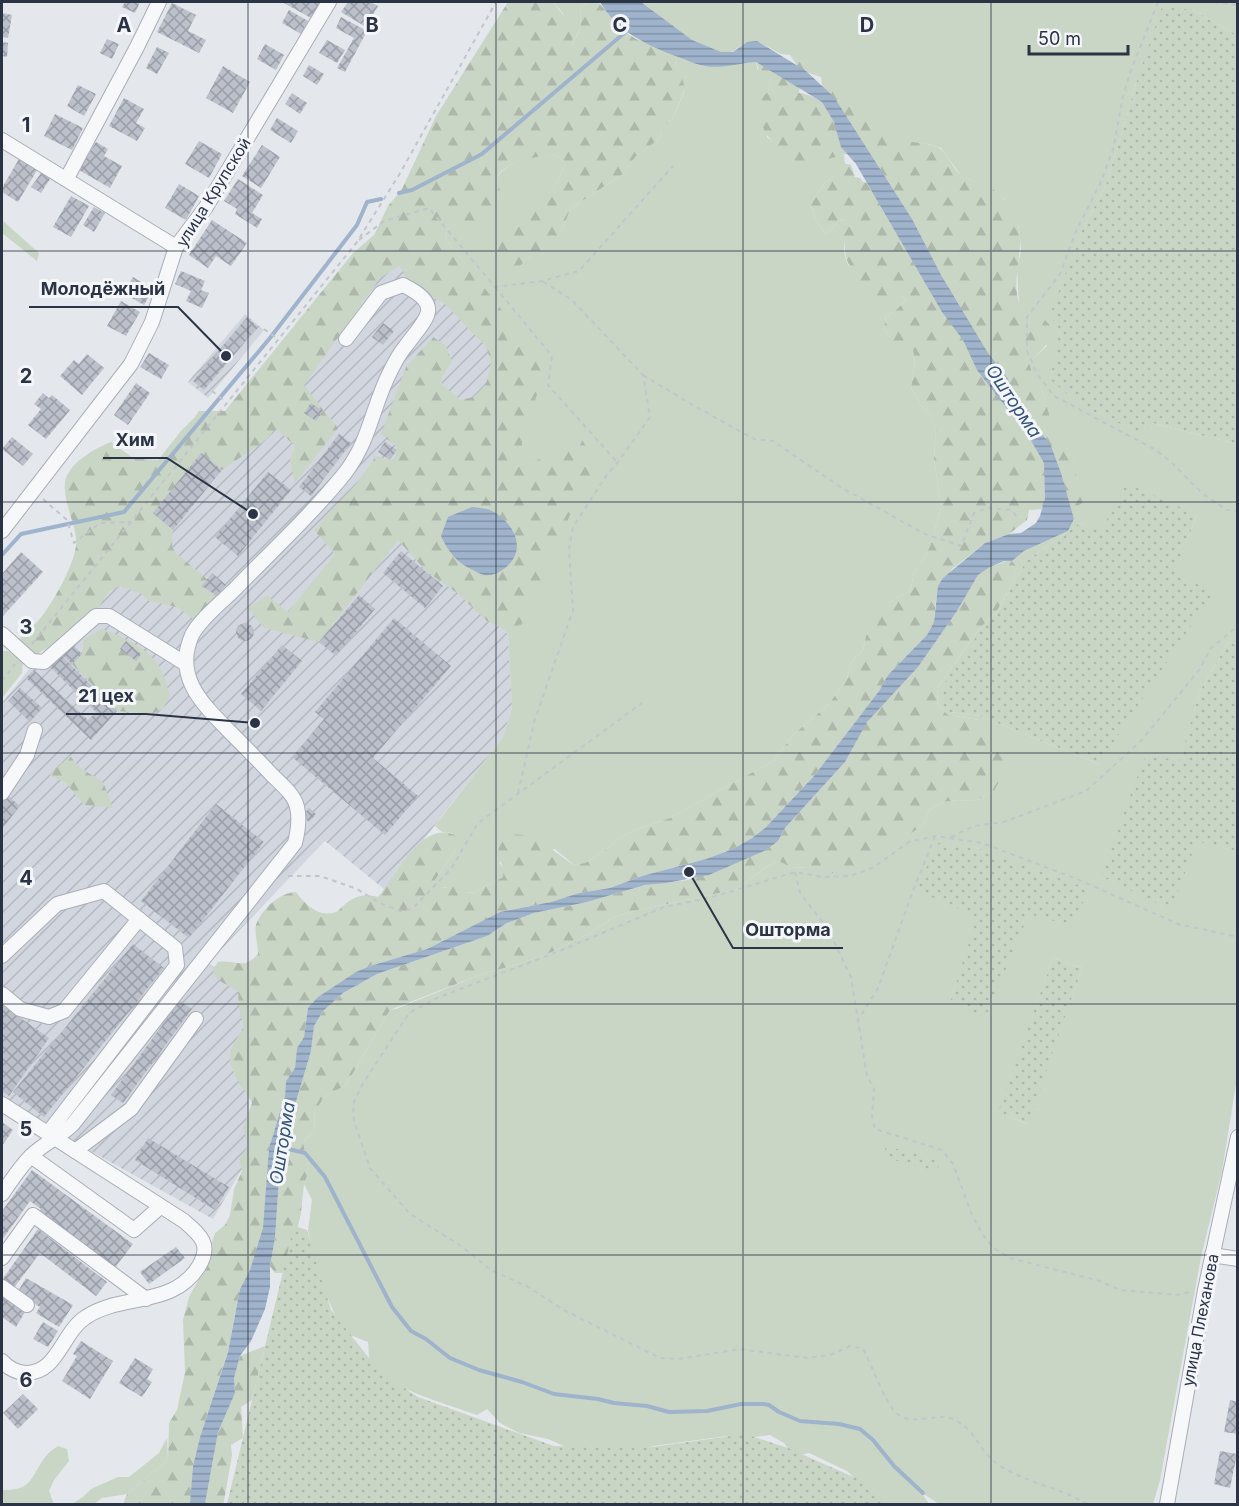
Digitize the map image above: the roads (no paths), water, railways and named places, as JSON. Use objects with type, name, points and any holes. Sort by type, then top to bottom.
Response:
[{"type":"street","points":[[67,178],[159,2]]},
{"type":"street","name":"улица Крупской","points":[[2,531],[131,364],[153,322],[176,247],[206,207],[328,2]]},
{"type":"street","points":[[2,140],[176,247]]},
{"type":"street","points":[[52,1136],[73,1124],[295,843],[298,831],[297,806],[285,788],[200,702],[186,664],[193,634],[301,521],[344,474],[358,454],[369,431],[377,400],[404,348],[426,320],[429,313],[427,305],[422,298],[403,285],[390,289],[381,293],[346,339]]},
{"type":"street","points":[[2,634],[32,661],[44,662],[96,616],[109,616],[186,664]]},
{"type":"street","points":[[2,793],[27,755],[35,730]]},
{"type":"street","points":[[2,956],[57,904],[104,891],[175,948],[177,965],[52,1136],[31,1156],[2,1194]]},
{"type":"street","points":[[2,994],[20,1009],[49,1017],[64,1011],[139,919]]},
{"type":"street","points":[[75,1151],[131,1109],[196,1018]]},
{"type":"street","points":[[2,1104],[183,1221],[198,1234],[204,1244],[205,1253],[195,1273],[184,1283],[163,1295],[111,1306],[84,1317],[44,1369],[34,1373],[20,1373],[9,1368],[2,1361]]},
{"type":"street","name":"улица Плеханова","points":[[1167,1504],[1205,1290],[1238,1137]]},
{"type":"street","points":[[31,1156],[134,1230],[160,1208]]},
{"type":"street","points":[[2,1258],[33,1215],[147,1299]]},
{"type":"street","points":[[1212,1255],[1238,1259]]},
{"type":"street","points":[[2,1287],[27,1305]]},
{"type":"water","points":[[600,2],[641,2],[692,40],[721,52],[733,52],[747,42],[757,41],[806,71],[834,97],[912,219],[941,275],[988,353],[1006,376],[1020,404],[1051,446],[1074,519],[1068,531],[1024,551],[1012,561],[1004,561],[978,575],[957,611],[918,667],[867,722],[845,762],[785,828],[778,841],[766,850],[709,875],[645,885],[587,902],[534,913],[507,923],[487,936],[377,974],[343,993],[323,1011],[314,1026],[311,1051],[287,1132],[279,1179],[270,1287],[265,1309],[251,1341],[240,1356],[234,1378],[235,1393],[218,1432],[205,1504],[190,1504],[193,1466],[200,1437],[228,1352],[240,1289],[250,1270],[263,1228],[269,1148],[285,1096],[286,1081],[295,1068],[297,1048],[304,1037],[308,1008],[318,997],[356,972],[427,949],[500,912],[610,888],[642,876],[706,859],[733,849],[752,838],[765,828],[814,776],[879,691],[888,675],[927,635],[934,622],[938,586],[943,578],[985,543],[1009,534],[1021,533],[1036,523],[1045,498],[1044,463],[1029,437],[977,370],[963,340],[942,312],[856,164],[841,147],[834,122],[822,102],[756,62],[711,67],[695,64],[655,48],[615,22]]},
{"type":"water","points":[[472,507],[488,509],[498,515],[511,528],[515,536],[517,544],[512,561],[495,574],[482,575],[461,563],[441,536],[448,517]]},
{"type":"waterway","points":[[399,193],[412,190],[482,154],[629,29]]},
{"type":"waterway","points":[[2,555],[21,534],[124,512],[270,338],[357,225],[367,202],[381,199]]},
{"type":"waterway","points":[[280,1147],[305,1153],[325,1177],[392,1307],[411,1331],[426,1339],[450,1358],[479,1370],[554,1394],[647,1406],[669,1412],[707,1411],[741,1404],[763,1404],[800,1421],[839,1424],[860,1429],[923,1493]]},
{"type":"place","name":"Молодёжный","points":[[226,356]]},
{"type":"place","name":"Хим","points":[[253,514]]},
{"type":"place","name":"21 цех","points":[[255,723]]},
{"type":"place","name":"Ошторма","points":[[689,872]]}]
